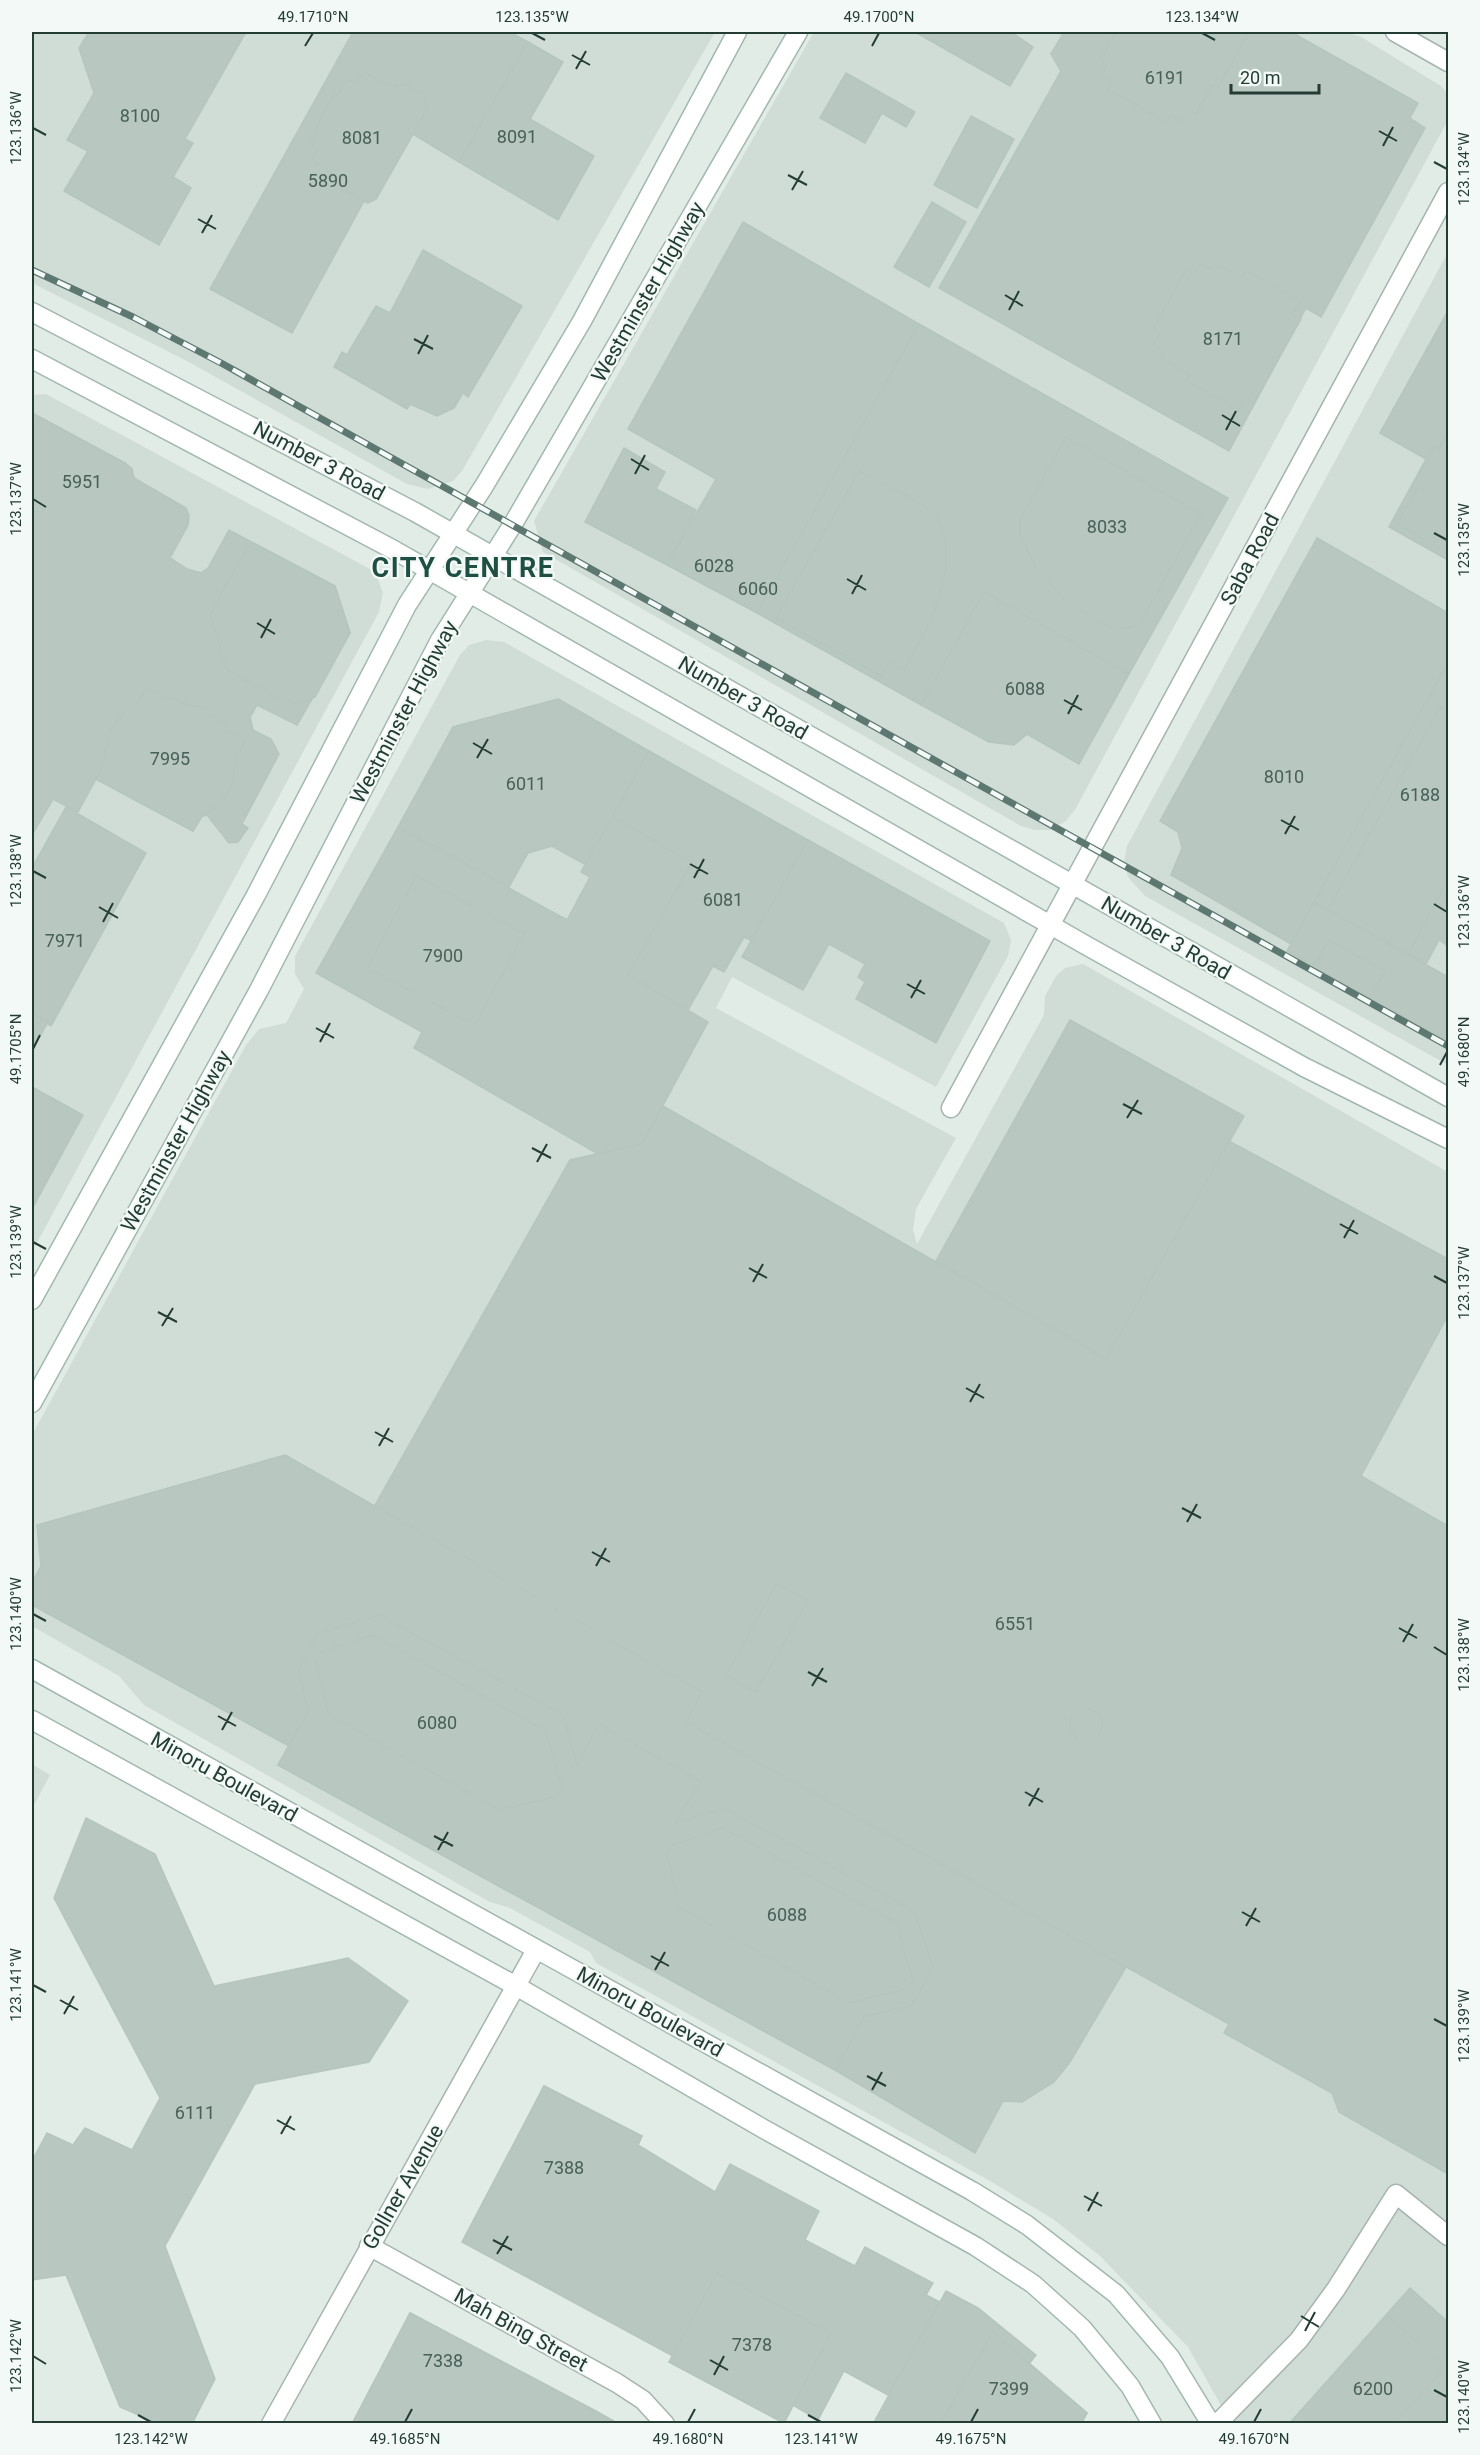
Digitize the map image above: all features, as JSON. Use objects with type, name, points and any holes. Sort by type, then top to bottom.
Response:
[{"type":"main road","name":"Westminster Highway","points":[[32,1300],[256,895],[406,605],[484,486],[582,321],[737,32]]},
{"type":"main road","name":"Westminster Highway","points":[[32,1404],[259,990],[440,640],[493,557],[798,32]]},
{"type":"main road","points":[[1395,32],[1449,62]]},
{"type":"main road","name":"Saba Road","points":[[951,1108],[1449,192]]},
{"type":"main road","name":"Number 3 Road","points":[[32,312],[289,444],[452,534],[1449,1097]]},
{"type":"main road","name":"Number 3 Road","points":[[32,359],[427,570],[1051,926],[1304,1067],[1449,1139]]},
{"type":"main road","name":"Minoru Boulevard","points":[[32,1669],[972,2191],[1027,2225],[1116,2294],[1170,2357],[1211,2424]]},
{"type":"main road","name":"Minoru Boulevard","points":[[32,1720],[516,1986],[762,2128],[975,2246],[1033,2284],[1082,2328],[1130,2386],[1152,2424]]},
{"type":"main road","name":"Gollner Avenue","points":[[271,2424],[536,1950]]},
{"type":"main road","points":[[1217,2424],[1299,2340],[1336,2289],[1396,2194],[1449,2236]]},
{"type":"main road","name":"Mah Bing Street","points":[[369,2246],[617,2382],[643,2400],[665,2424]]},
{"type":"shaded area","points":[[32,32],[715,32],[462,471],[453,481],[428,489],[407,484],[187,361],[32,283]]},
{"type":"shaded area","points":[[814,32],[1345,32],[1361,37],[1441,86],[1448,94],[1448,120],[1076,808],[1066,821],[1051,830],[1035,830],[1021,826],[543,552],[534,521]]},
{"type":"shaded area","points":[[1448,252],[1448,1065],[1145,896],[1128,877],[1124,862],[1127,846]]},
{"type":"shaded area","points":[[46,394],[370,569],[378,579],[383,593],[379,612],[32,1252],[32,395]]},
{"type":"shaded area","points":[[486,640],[504,642],[1004,923],[1011,940],[1008,956],[936,1087],[732,977],[716,1008],[956,1138],[916,1209],[913,1230],[917,1244],[1044,1015],[1045,996],[1056,976],[1065,968],[1083,964],[1448,1172],[1448,2423],[1231,2423],[1188,2347],[1099,2255],[1053,2219],[990,2181],[596,1963],[590,1952],[510,1908],[490,1902],[144,1705],[119,1676],[32,1626],[32,1435],[246,1045],[259,1029],[286,1023],[304,989],[295,974],[295,956],[460,655],[469,645]]},
{"type":"shaded area","points":[[32,1764],[50,1775],[32,1809]]},
{"type":"building","points":[[89,32],[246,32],[185,139],[193,143],[173,177],[191,188],[159,245],[64,191],[88,151],[67,140],[94,93],[79,48]]},
{"type":"building","points":[[353,32],[510,32],[528,42],[459,162],[413,134],[376,199],[368,203],[364,201],[292,333],[210,289]]},
{"type":"building","points":[[915,32],[1011,32],[1033,47],[1010,86]]},
{"type":"building","points":[[1064,32],[1291,32],[1418,103],[1410,118],[1425,128],[1321,317],[1306,308],[1229,451],[939,288],[1061,71],[1051,54]]},
{"type":"building","points":[[1113,32],[1240,32],[1247,35],[1218,88],[1212,85],[1196,114],[1189,111],[1183,122],[1171,115],[1167,122],[1107,89],[1112,81],[1101,75],[1107,64],[1100,60],[1116,33]]},
{"type":"building","points":[[528,42],[563,62],[530,119],[594,156],[558,220],[459,162]]},
{"type":"building","points":[[366,73],[394,89],[396,85],[403,84],[425,96],[427,109],[376,199],[368,203],[342,188],[339,182],[342,178],[315,163],[313,157],[317,150],[311,142],[318,129],[317,125],[333,96],[338,95],[346,80],[356,82]]},
{"type":"building","points":[[846,73],[915,112],[906,127],[882,113],[865,143],[820,118]]},
{"type":"building","points":[[971,116],[1014,139],[977,208],[934,185]]},
{"type":"building","points":[[932,202],[966,222],[929,287],[894,267]]},
{"type":"building","points":[[743,222],[919,324],[757,613],[667,565],[716,479],[628,429]]},
{"type":"building","points":[[423,250],[522,306],[468,397],[463,393],[454,408],[437,416],[410,404],[407,409],[334,367],[342,352],[347,355],[376,306],[390,313]]},
{"type":"building","points":[[1200,263],[1211,269],[1214,263],[1242,278],[1246,270],[1300,301],[1292,314],[1301,319],[1254,402],[1246,398],[1239,410],[1187,381],[1190,375],[1161,358],[1164,352],[1153,345],[1160,333],[1153,329],[1186,270],[1194,274]]},
{"type":"building","points":[[1448,311],[1448,560],[1389,527],[1426,459],[1380,433]]},
{"type":"building","points":[[919,324],[1228,498],[1129,674],[984,592],[921,705],[757,613]]},
{"type":"building","points":[[32,413],[125,463],[132,469],[133,486],[101,545],[32,506]]},
{"type":"building","points":[[32,413],[125,463],[132,469],[134,478],[186,508],[189,515],[188,525],[170,558],[187,569],[201,573],[208,568],[229,530],[335,586],[350,633],[297,725],[257,705],[250,717],[253,730],[271,739],[279,754],[242,824],[248,828],[238,842],[229,843],[207,815],[202,816],[193,831],[96,779],[78,812],[53,799],[32,835]]},
{"type":"building","points":[[1448,431],[1448,560],[1421,544],[1423,539],[1397,524],[1417,489],[1412,487],[1435,446],[1439,448]]},
{"type":"building","points":[[1066,437],[1201,514],[1139,625],[1121,629],[1100,623],[1064,599],[1036,568],[1020,533],[1020,520]]},
{"type":"building","points":[[624,448],[665,472],[656,489],[696,510],[667,565],[585,522]]},
{"type":"building","points":[[859,471],[920,503],[934,514],[941,524],[946,547],[946,571],[932,619],[904,670],[889,662],[881,676],[776,618]]},
{"type":"building","points":[[1317,538],[1448,613],[1448,663],[1291,944],[1171,875],[1182,848],[1178,832],[1160,821]]},
{"type":"building","points":[[264,549],[335,586],[350,633],[315,697],[300,704],[284,701],[227,670],[210,615],[240,560],[247,551]]},
{"type":"building","points":[[984,592],[1129,674],[1079,764],[1027,734],[1014,745],[989,742],[921,705]]},
{"type":"building","points":[[1448,663],[1448,946],[1439,940],[1426,964],[1314,902]]},
{"type":"building","points":[[146,687],[167,698],[168,696],[182,703],[201,707],[227,726],[225,729],[245,741],[236,758],[232,785],[213,809],[211,807],[207,815],[202,816],[193,831],[96,779],[103,766],[109,732],[124,712],[138,702]]},
{"type":"building","points":[[558,699],[649,751],[586,865],[552,846],[528,853],[509,887],[398,827],[453,727]]},
{"type":"building","points":[[1441,706],[1448,711],[1448,880],[1408,954],[1328,909]]},
{"type":"building","points":[[649,751],[808,840],[752,941],[744,937],[724,972],[713,966],[688,1010],[628,975],[692,862],[612,817]]},
{"type":"building","points":[[66,807],[146,853],[51,1026],[32,1013],[32,868]]},
{"type":"building","points":[[612,817],[692,862],[628,975],[708,1022],[642,1144],[598,1154],[414,1048],[422,1032],[316,973],[398,827],[567,920],[590,877],[581,872]]},
{"type":"building","points":[[808,840],[990,941],[936,1043],[856,999],[865,982],[858,977],[865,964],[829,944],[803,990],[742,957]]},
{"type":"building","points":[[416,876],[524,933],[475,1025],[367,968]]},
{"type":"building","points":[[1314,902],[1448,977],[1448,1042],[1287,951]]},
{"type":"building","points":[[1329,940],[1385,972],[1370,998],[1313,967]]},
{"type":"building","points":[[32,1013],[48,1022],[32,1050]]},
{"type":"building","points":[[1070,1020],[1244,1116],[1106,1359],[936,1261]]},
{"type":"building","points":[[32,1087],[83,1115],[32,1209]]},
{"type":"building","points":[[663,1106],[1106,1359],[1229,1141],[1448,1259],[1448,1315],[1361,1476],[1448,1526],[1448,2174],[1339,2112],[1332,2093],[1224,2033],[1229,2024],[686,1722],[702,1692],[374,1507],[570,1160],[642,1144]]},
{"type":"building","points":[[285,1455],[702,1692],[686,1722],[1126,1967],[1070,2062],[1054,2082],[1022,2102],[1003,2101],[975,2153],[835,2070],[278,1765],[289,1746],[32,1605],[32,1582],[41,1566],[37,1525]]},
{"type":"building","points":[[777,1583],[808,1600],[756,1692],[726,1675]]},
{"type":"building","points":[[379,1615],[563,1715],[577,1765],[599,1724],[700,1781],[675,1824],[724,1808],[914,1911],[933,1967],[912,2005],[864,2017],[835,2070],[278,1765],[308,1712],[299,1669],[318,1633]]},
{"type":"building","points":[[373,1635],[546,1731],[562,1788],[558,1796],[499,1810],[328,1714],[316,1661],[321,1652]]},
{"type":"building","points":[[1086,1709],[1097,1714],[1102,1725],[1097,1736],[1086,1741],[1075,1736],[1070,1725],[1075,1714]]},
{"type":"building","points":[[86,1818],[155,1854],[214,1986],[348,1958],[408,2001],[369,2062],[255,2084],[165,2246],[215,2379],[192,2424],[159,2424],[120,2407],[66,2275],[32,2280],[32,2161],[47,2133],[73,2145],[85,2128],[132,2150],[160,2098],[54,1898]]},
{"type":"building","points":[[723,1828],[896,1923],[913,1981],[908,1988],[849,2003],[679,1907],[667,1853],[671,1845]]},
{"type":"building","points":[[544,2086],[642,2136],[588,2242],[490,2191]]},
{"type":"building","points":[[544,2086],[642,2136],[638,2145],[715,2192],[730,2164],[819,2211],[805,2240],[855,2266],[865,2247],[933,2283],[926,2295],[940,2302],[888,2395],[844,2371],[818,2420],[793,2405],[784,2423],[669,2362],[673,2356],[462,2242]]},
{"type":"building","points":[[717,2273],[831,2333],[784,2423],[669,2362]]},
{"type":"building","points":[[1410,2288],[1448,2322],[1448,2424],[1289,2424]]},
{"type":"building","points":[[946,2291],[978,2308],[1036,2355],[1029,2364],[1087,2413],[1081,2424],[873,2424]]},
{"type":"building","points":[[410,2313],[594,2410],[619,2424],[352,2424]]},
{"type":"building","points":[[410,2313],[619,2424],[352,2424]]},
{"type":"building","points":[[1387,2315],[1445,2368],[1393,2424],[1289,2424]]},
{"type":"building","points":[[993,2332],[1087,2413],[1081,2424],[940,2424]]},
{"type":"railway","points":[[32,270],[133,317],[223,364],[1448,1046]]},
{"type":"district","name":"CITY CENTRE","points":[[463,568]]}]
